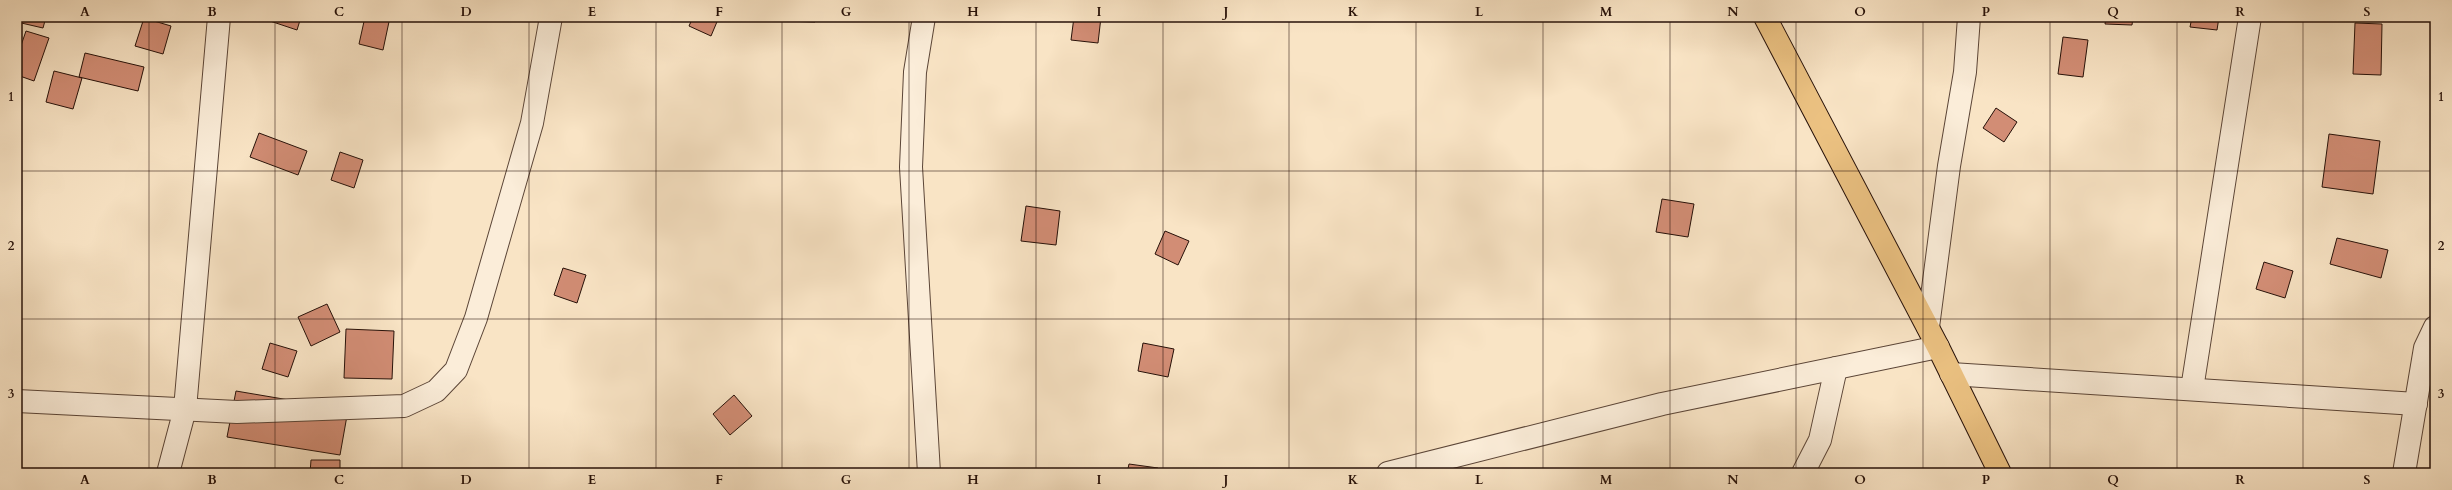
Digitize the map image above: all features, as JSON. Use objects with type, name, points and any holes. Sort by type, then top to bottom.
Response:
[{"type":"main road","points":[[1765,17],[1928,327],[2000,473]]},
{"type":"street","points":[[168,473],[185,409],[219,17]]},
{"type":"street","points":[[17,401],[237,412],[404,406],[436,391],[456,370],[476,318],[532,123],[551,17]]},
{"type":"street","points":[[924,17],[915,72],[911,167],[928,473]]},
{"type":"street","points":[[1928,327],[1949,166],[1965,72],[1969,17]]},
{"type":"street","points":[[2192,389],[2250,17]]},
{"type":"street","points":[[2404,473],[2425,348],[2435,327]]},
{"type":"street","points":[[1388,473],[1662,404],[1938,347]]},
{"type":"street","points":[[1802,473],[1820,440],[1836,368]]},
{"type":"street","points":[[1951,374],[2416,404]]},
{"type":"building","points":[[17,17],[46,17],[43,28],[17,22]]},
{"type":"building","points":[[272,17],[301,17],[297,30],[270,21]]},
{"type":"building","points":[[365,17],[390,17],[383,50],[359,44]]},
{"type":"building","points":[[693,17],[719,17],[711,36],[689,26]]},
{"type":"building","points":[[785,17],[815,17],[815,22],[784,21]]},
{"type":"building","points":[[1074,17],[1101,17],[1098,43],[1071,40]]},
{"type":"building","points":[[2106,17],[2133,17],[2132,25],[2105,24]]},
{"type":"building","points":[[2192,17],[2219,17],[2217,30],[2190,27]]},
{"type":"building","points":[[144,18],[171,26],[163,54],[135,46]]},
{"type":"building","points":[[2355,23],[2382,24],[2381,75],[2353,74]]},
{"type":"building","points":[[26,31],[49,38],[34,81],[17,75],[17,57]]},
{"type":"building","points":[[2063,37],[2088,40],[2083,77],[2058,74]]},
{"type":"building","points":[[85,53],[144,67],[138,91],[79,77]]},
{"type":"building","points":[[54,71],[82,78],[73,109],[46,102]]},
{"type":"building","points":[[1996,108],[2017,122],[2004,142],[1983,128]]},
{"type":"building","points":[[259,133],[307,151],[298,175],[250,157]]},
{"type":"building","points":[[2329,134],[2380,141],[2373,194],[2322,187]]},
{"type":"building","points":[[340,152],[363,160],[354,188],[331,180]]},
{"type":"building","points":[[1662,199],[1694,204],[1688,237],[1656,232]]},
{"type":"building","points":[[1026,206],[1060,211],[1056,245],[1021,241]]},
{"type":"building","points":[[1165,231],[1189,241],[1178,265],[1155,254]]},
{"type":"building","points":[[2337,238],[2388,250],[2381,278],[2330,264]]},
{"type":"building","points":[[2264,262],[2293,271],[2285,298],[2256,289]]},
{"type":"building","points":[[563,268],[586,275],[577,303],[554,295]]},
{"type":"building","points":[[327,304],[340,332],[311,346],[298,317]]},
{"type":"building","points":[[346,329],[394,331],[392,379],[344,378]]},
{"type":"building","points":[[270,343],[297,351],[288,377],[262,369]]},
{"type":"building","points":[[1143,343],[1174,349],[1168,377],[1138,371]]},
{"type":"building","points":[[236,391],[348,410],[340,455],[227,437]]},
{"type":"building","points":[[734,395],[752,416],[730,435],[713,414]]},
{"type":"building","points":[[311,460],[340,460],[340,473],[310,473]]},
{"type":"building","points":[[1129,464],[1158,468],[1157,473],[1127,473]]}]
